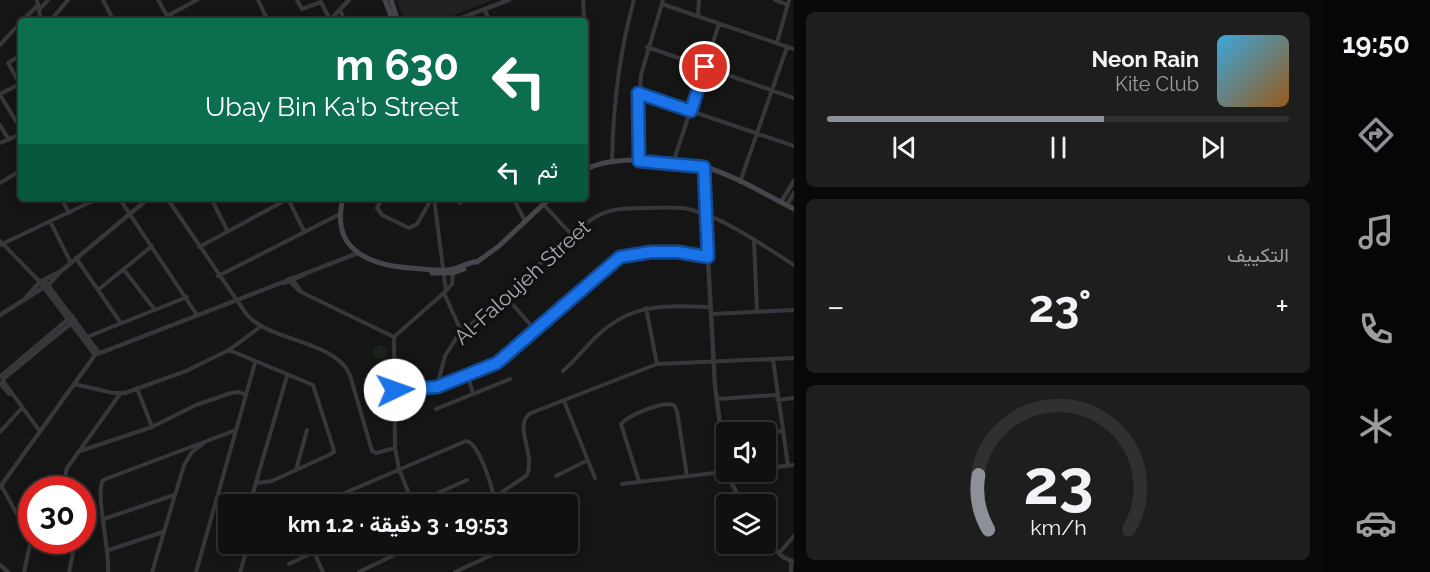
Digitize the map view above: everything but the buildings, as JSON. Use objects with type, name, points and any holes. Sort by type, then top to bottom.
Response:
[{"type":"main road","points":[[385,0],[392,18]]},
{"type":"main road","points":[[391,0],[397,18]]},
{"type":"main road","points":[[588,169],[612,162],[639,161],[704,167],[794,209]]},
{"type":"main road","points":[[342,201],[340,214],[345,236],[358,253],[376,264],[409,272],[446,272],[478,261],[547,201]]},
{"type":"street","points":[[39,11],[48,0]]},
{"type":"street","points":[[53,18],[68,0]]},
{"type":"street","points":[[103,0],[112,18]]},
{"type":"street","points":[[158,0],[167,16],[197,0]]},
{"type":"street","points":[[258,0],[267,18]]},
{"type":"street","points":[[297,0],[302,9],[321,1],[328,18]]},
{"type":"street","points":[[332,18],[349,0]]},
{"type":"street","points":[[461,18],[509,0]]},
{"type":"street","points":[[583,0],[585,18]]},
{"type":"street","points":[[612,162],[616,86],[634,0]]},
{"type":"street","points":[[698,16],[699,0]]},
{"type":"street","points":[[774,0],[789,2],[777,44]]},
{"type":"street","points":[[639,161],[638,93],[647,47],[662,2],[718,24],[794,49]]},
{"type":"street","points":[[37,3],[40,18]]},
{"type":"street","points":[[25,18],[37,3]]},
{"type":"street","points":[[484,9],[488,18]]},
{"type":"street","points":[[340,10],[344,18]]},
{"type":"street","points":[[673,163],[718,24]]},
{"type":"street","points":[[0,45],[18,26]]},
{"type":"street","points":[[647,47],[794,98]]},
{"type":"street","points":[[740,183],[787,47]]},
{"type":"street","points":[[18,56],[8,61],[18,79]]},
{"type":"street","points":[[18,86],[0,94],[18,126]]},
{"type":"street","points":[[638,93],[794,146]]},
{"type":"street","points":[[0,125],[9,140]]},
{"type":"street","points":[[0,143],[18,133]]},
{"type":"street","points":[[704,167],[716,399],[721,422]]},
{"type":"street","points":[[0,183],[18,172]]},
{"type":"street","points":[[784,204],[794,182]]},
{"type":"street","points":[[784,204],[794,193]]},
{"type":"street","points":[[62,201],[69,213]]},
{"type":"street","points":[[93,201],[1,243],[47,286],[97,354]]},
{"type":"street","points":[[120,201],[198,315]]},
{"type":"street","points":[[0,315],[27,296],[47,286],[76,258],[145,201]]},
{"type":"street","points":[[169,201],[234,300],[260,327],[302,343],[343,364],[350,375],[372,451],[376,453],[395,448]]},
{"type":"street","points":[[212,201],[227,230]]},
{"type":"street","points":[[199,247],[284,201]]},
{"type":"street","points":[[289,201],[304,231]]},
{"type":"street","points":[[380,201],[377,208],[381,214],[410,228],[417,224],[431,201]]},
{"type":"street","points":[[434,201],[446,272],[445,292],[462,333]]},
{"type":"street","points":[[515,201],[526,221]]},
{"type":"street","points":[[544,205],[572,235]]},
{"type":"street","name":"Al-Faloujeh Street","points":[[437,387],[448,349],[462,333],[506,297],[572,235],[596,216],[615,208],[683,208],[705,214],[754,240],[794,265]]},
{"type":"street","points":[[218,276],[340,214]]},
{"type":"street","points":[[50,221],[71,263]]},
{"type":"street","points":[[754,240],[757,312]]},
{"type":"street","points":[[98,290],[152,246]]},
{"type":"street","points":[[395,390],[437,387],[502,360],[620,257],[651,252],[678,252],[708,257]]},
{"type":"street","points":[[24,572],[31,540],[1,486],[39,430],[97,354],[358,253]]},
{"type":"street","points":[[76,258],[120,322]]},
{"type":"street","points":[[124,270],[155,310]]},
{"type":"street","points":[[409,494],[399,469],[395,448],[394,337],[445,292],[452,284],[452,271]]},
{"type":"street","points":[[27,296],[42,281],[60,272]]},
{"type":"street","points":[[291,280],[302,292],[394,337]]},
{"type":"street","points":[[87,337],[187,297]]},
{"type":"street","points":[[506,297],[536,331]]},
{"type":"street","points":[[562,371],[616,320],[646,308],[711,307]]},
{"type":"street","points":[[646,308],[657,364]]},
{"type":"street","points":[[712,314],[794,310]]},
{"type":"street","points":[[72,319],[97,354]]},
{"type":"street","points":[[39,430],[1,379],[72,319]]},
{"type":"street","points":[[74,384],[120,394],[186,371],[229,350],[260,327]]},
{"type":"street","points":[[229,350],[255,363],[313,385],[334,451],[267,483],[257,483]]},
{"type":"street","points":[[773,358],[782,431],[791,466],[776,467]]},
{"type":"street","points":[[500,494],[524,478],[529,469],[531,455],[522,425],[525,417],[657,364],[794,358]]},
{"type":"street","points":[[196,572],[255,363]]},
{"type":"street","points":[[253,494],[287,376]]},
{"type":"street","points":[[468,376],[473,394]]},
{"type":"street","points":[[436,409],[510,380]]},
{"type":"street","points":[[137,388],[152,427]]},
{"type":"street","points":[[80,451],[152,427],[196,405],[231,393],[239,392],[246,395]]},
{"type":"street","points":[[65,476],[67,468],[120,394]]},
{"type":"street","points":[[716,399],[794,398]]},
{"type":"street","points":[[564,401],[595,478]]},
{"type":"street","points":[[639,481],[621,424],[630,417],[668,404],[674,405],[677,411],[687,476]]},
{"type":"street","points":[[0,432],[21,408]]},
{"type":"street","points":[[108,572],[109,550],[99,493],[104,479],[236,430]]},
{"type":"street","points":[[296,470],[307,430]]},
{"type":"street","points":[[776,431],[782,431]]},
{"type":"street","points":[[152,572],[187,459],[208,441]]},
{"type":"street","points":[[342,494],[464,441],[470,442],[487,473],[494,494]]},
{"type":"street","points":[[556,476],[588,460]]},
{"type":"street","points":[[622,484],[716,472]]},
{"type":"street","points":[[435,494],[466,480]]},
{"type":"street","points":[[104,519],[175,495]]},
{"type":"street","points":[[109,550],[164,531]]},
{"type":"street","points":[[791,572],[792,562],[778,554],[794,536]]},
{"type":"street","points":[[69,572],[73,554]]},
{"type":"street","points":[[240,572],[246,554]]},
{"type":"street","points":[[288,564],[310,554]]},
{"type":"street","points":[[315,554],[323,572]]},
{"type":"street","points":[[359,572],[396,554]]},
{"type":"street","points":[[455,572],[494,554]]},
{"type":"street","points":[[0,567],[8,572]]},
{"type":"shaded area","points":[[397,0],[493,0],[447,18],[404,18]]},
{"type":"shaded area","points":[[380,345],[385,347],[387,352],[385,357],[380,359],[375,357],[373,352],[375,347]]},
{"type":"route","points":[[395,390],[437,387],[497,363],[514,351],[620,257],[651,252],[678,252],[708,257],[704,167],[639,161],[638,118],[638,93],[691,111],[705,67]]}]
